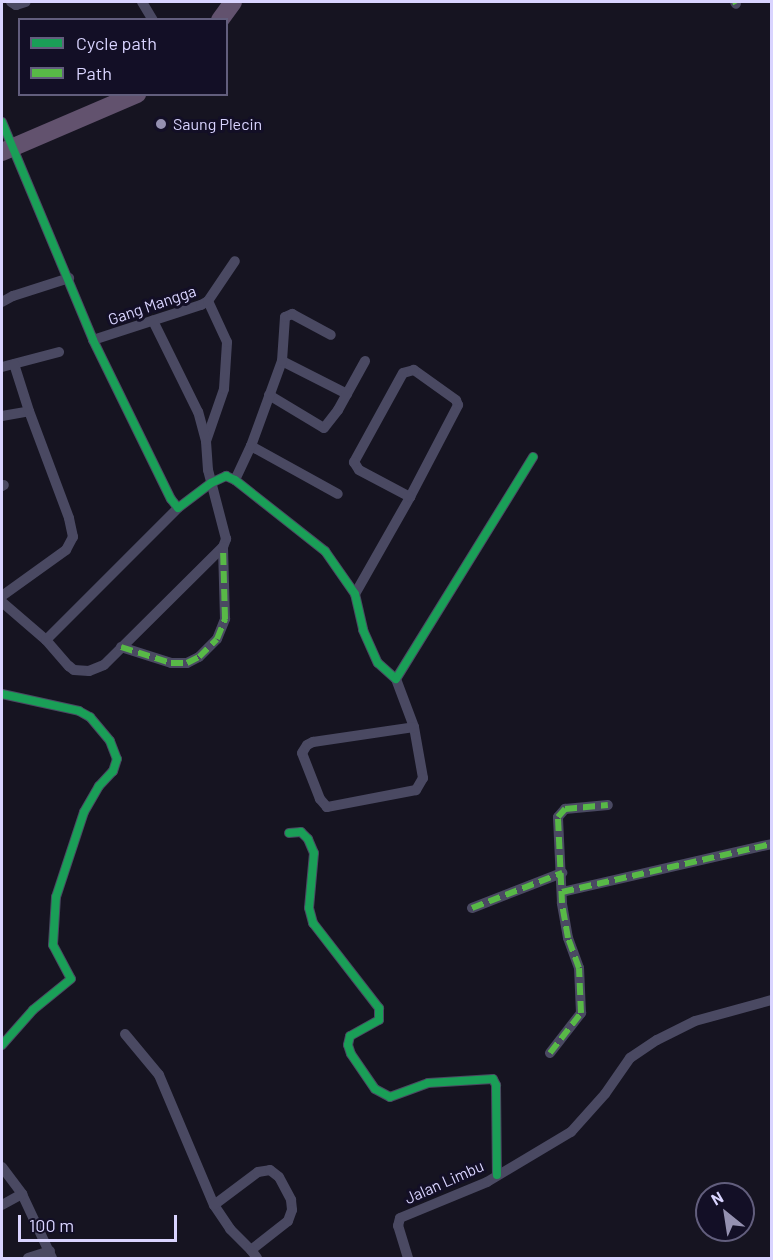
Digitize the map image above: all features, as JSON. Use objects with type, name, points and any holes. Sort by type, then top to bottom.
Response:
[{"type":"highway","points":[[221,18],[233,2]]},
{"type":"highway","points":[[7,150],[132,96]]},
{"type":"street","points":[[11,2],[15,5],[26,2]]},
{"type":"street","points":[[142,2],[152,18]]},
{"type":"street","points":[[2,122],[7,150],[69,278],[93,340],[163,484],[178,508]]},
{"type":"street","name":"Gang Mangga","points":[[93,340],[208,301],[235,261]]},
{"type":"street","points":[[2,302],[13,296],[69,278]]},
{"type":"street","points":[[206,441],[224,389],[227,342],[208,301]]},
{"type":"street","points":[[2,307],[2,313]]},
{"type":"street","points":[[235,480],[251,446],[282,361],[285,316],[288,314],[306,320],[331,335]]},
{"type":"street","points":[[121,647],[171,663],[187,663],[199,657],[217,639],[225,619],[223,547],[226,539],[211,483],[206,441],[198,412],[153,321]]},
{"type":"street","points":[[2,368],[59,352]]},
{"type":"street","points":[[282,361],[347,394]]},
{"type":"street","points":[[270,395],[324,428],[347,394],[365,361]]},
{"type":"street","points":[[2,597],[66,549],[74,537],[14,364]]},
{"type":"street","points":[[355,594],[410,497],[458,405],[456,400],[414,370],[403,373],[354,462],[360,470],[410,497]]},
{"type":"street","points":[[2,416],[29,411]]},
{"type":"street","points":[[251,446],[339,494]]},
{"type":"street","points":[[396,679],[533,457]]},
{"type":"street","points":[[46,640],[178,508],[211,483],[226,476],[235,480],[325,551],[355,594],[363,630],[378,663],[396,679],[414,727],[423,778],[416,790],[327,807],[320,799],[302,753],[307,745],[313,742],[414,727]]},
{"type":"street","points":[[2,602],[46,640],[74,670],[89,670],[104,664],[223,547]]},
{"type":"street","points":[[2,694],[79,711],[90,717],[110,741],[117,759],[113,771],[99,786],[84,812],[56,897],[53,945],[71,976],[69,982],[33,1010],[2,1045]]},
{"type":"street","points":[[550,1053],[581,1013],[579,969],[568,938],[562,892],[560,812],[608,805]]},
{"type":"street","points":[[289,833],[301,832],[308,839],[314,853],[309,908],[313,923],[379,1008],[379,1020],[350,1036],[348,1045],[351,1054],[375,1089],[390,1098],[428,1083],[493,1079],[496,1085],[494,1128],[497,1175]]},
{"type":"street","points":[[562,892],[771,844]]},
{"type":"street","points":[[472,908],[562,873]]},
{"type":"street","name":"Jalan Limbu","points":[[408,1258],[398,1226],[400,1218],[487,1182],[572,1132],[605,1095],[630,1058],[657,1040],[695,1021],[771,1000]]},
{"type":"street","points":[[125,1034],[159,1075],[214,1205],[230,1229],[254,1254],[288,1221],[292,1210],[291,1200],[279,1177],[270,1170],[258,1172],[214,1205]]},
{"type":"street","points":[[2,1167],[22,1194],[51,1255],[28,1258]]},
{"type":"street","points":[[2,1204],[22,1194]]},
{"type":"marked path","points":[[121,647],[171,663],[187,663],[199,657],[217,639],[225,619],[223,547]]},
{"type":"marked path","points":[[550,1053],[581,1013],[579,968],[568,938],[562,903],[558,817],[565,809],[608,805]]},
{"type":"marked path","points":[[562,892],[772,844]]},
{"type":"marked path","points":[[472,908],[562,873]]},
{"type":"cycle path","points":[[2,122],[93,340],[171,499],[178,508],[211,483],[226,476],[235,480],[325,551],[355,594],[363,630],[378,663],[396,679],[533,457]]},
{"type":"cycle path","points":[[2,694],[79,711],[90,717],[110,741],[117,759],[113,771],[99,786],[84,812],[56,897],[53,945],[71,979],[33,1010],[2,1045]]},
{"type":"cycle path","points":[[289,833],[301,832],[308,839],[314,853],[309,908],[313,923],[379,1008],[379,1020],[350,1036],[348,1045],[351,1054],[375,1089],[390,1097],[428,1083],[493,1079],[496,1085],[497,1175]]},
{"type":"place","name":"Saung Plecin","points":[[161,124]]}]
